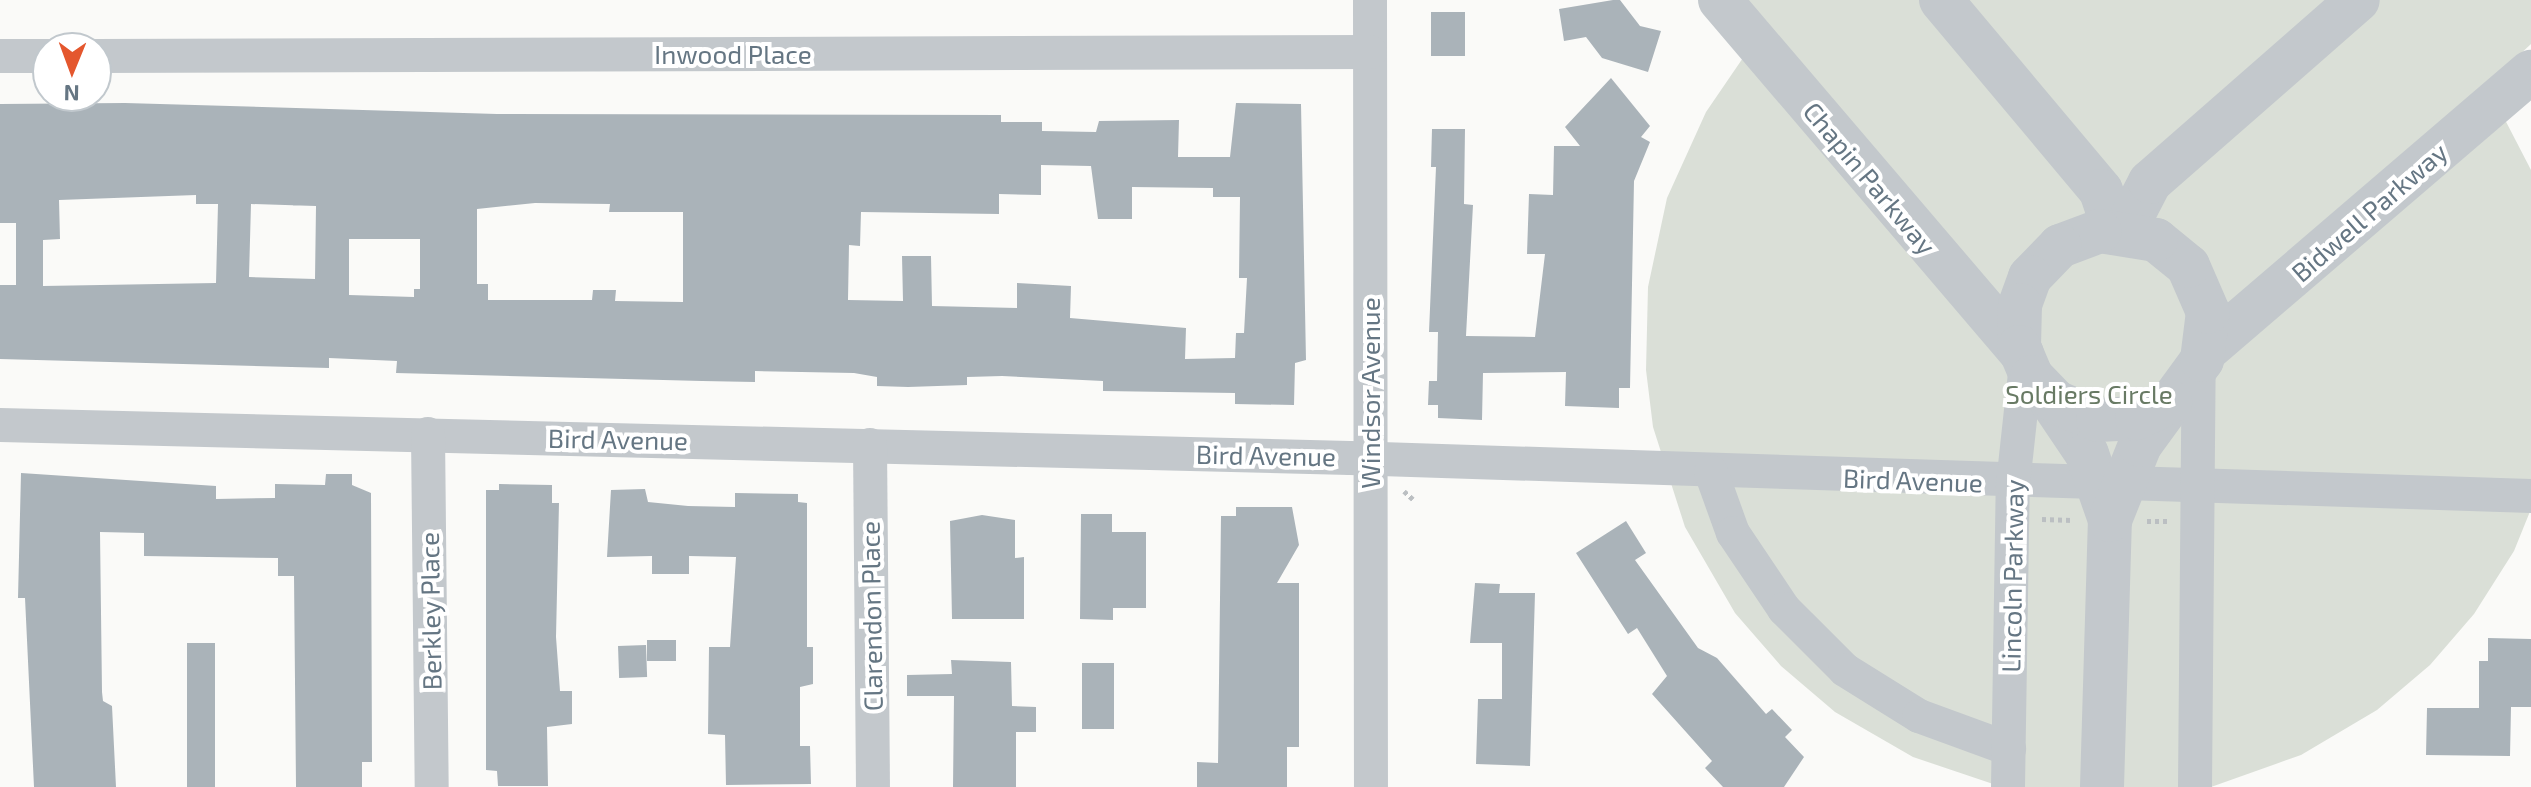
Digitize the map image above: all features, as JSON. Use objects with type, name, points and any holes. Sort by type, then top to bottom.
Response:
[{"type":"street","name":"Windsor Avenue","points":[[1370,0],[1371,787]]},
{"type":"street","name":"Chapin Parkway","points":[[1720,0],[2031,370]]},
{"type":"street","points":[[1941,0],[2101,191],[2120,230]]},
{"type":"street","points":[[2120,230],[2150,182],[2358,0]]},
{"type":"street","name":"Inwood Place","points":[[112,56],[1370,52]]},
{"type":"street","points":[[0,56],[32,56]]},
{"type":"street","name":"Bidwell Parkway","points":[[2202,359],[2531,72]]},
{"type":"street","points":[[2102,787],[2109,507],[2087,454],[2031,370],[2020,305],[2038,265],[2073,239],[2120,230],[2168,247],[2195,276],[2208,312],[2202,359],[2198,488],[2195,787]]},
{"type":"street","points":[[2109,507],[2170,402],[2202,359]]},
{"type":"street","points":[[2031,370],[2078,414],[2109,421],[2137,418],[2170,402]]},
{"type":"street","name":"Lincoln Parkway","points":[[2008,787],[2013,484],[2031,370]]},
{"type":"street","name":"Bird Avenue","points":[[0,425],[1370,458],[2013,484],[2109,507],[2198,488],[2531,496]]},
{"type":"street","name":"Berkley Place","points":[[428,434],[432,787]]},
{"type":"street","name":"Clarendon Place","points":[[870,445],[873,787]]},
{"type":"street","points":[[1711,472],[1741,546],[1784,609],[1845,670],[1919,716],[2009,749]]},
{"type":"path","points":[[2033,519],[2109,507],[2181,521]]},
{"type":"green space","name":"Soldiers Circle","points":[[1731,0],[2531,0],[2531,44],[2487,85],[2531,170],[2531,509],[2514,551],[2474,614],[2430,665],[2377,710],[2301,755],[2211,787],[2002,787],[1913,757],[1835,712],[1781,666],[1735,613],[1685,527],[1653,427],[1646,370],[1648,287],[1667,198],[1706,112],[1747,52]]},
{"type":"building","points":[[1620,0],[1640,26],[1661,31],[1648,72],[1602,58],[1586,37],[1564,41],[1559,9]]},
{"type":"building","points":[[1431,12],[1465,12],[1465,56],[1431,56]]},
{"type":"building","points":[[1611,78],[1650,126],[1641,137],[1650,142],[1634,181],[1630,388],[1619,388],[1619,408],[1565,406],[1566,372],[1483,373],[1482,420],[1438,418],[1438,405],[1428,405],[1429,381],[1437,381],[1438,332],[1429,332],[1436,167],[1431,167],[1432,129],[1465,129],[1464,204],[1473,205],[1466,336],[1535,337],[1545,254],[1527,254],[1529,194],[1553,195],[1554,146],[1580,146],[1565,127]]},
{"type":"building","points":[[112,103],[125,103],[497,114],[1001,115],[1001,122],[1042,122],[1042,131],[1096,132],[1099,121],[1179,120],[1178,157],[1230,157],[1236,103],[1301,104],[1306,360],[1295,363],[1294,405],[1235,404],[1235,393],[1103,391],[1103,381],[1002,376],[967,377],[967,385],[908,387],[877,386],[877,377],[854,373],[755,371],[755,382],[396,373],[397,361],[329,358],[329,368],[0,359],[0,285],[16,285],[16,223],[0,223],[0,104],[32,104],[32,112],[112,112]],"holes":[[[1041,165],[1091,166],[1098,219],[1132,219],[1132,187],[1213,188],[1213,197],[1240,197],[1239,278],[1247,278],[1244,333],[1236,333],[1235,358],[1185,359],[1186,328],[1070,318],[1071,286],[1017,283],[1017,308],[932,306],[931,256],[902,256],[903,301],[848,300],[849,245],[860,246],[861,212],[999,214],[999,194],[1041,195]],[[196,195],[196,204],[218,204],[216,283],[43,286],[43,240],[60,239],[59,200]],[[535,203],[610,204],[609,212],[683,212],[683,302],[615,301],[616,290],[593,290],[592,300],[488,300],[488,284],[477,284],[477,209]],[[251,204],[316,206],[315,279],[249,277]],[[349,239],[420,239],[420,289],[414,289],[414,297],[349,295]]]},
{"type":"building","points":[[21,473],[216,486],[216,499],[275,498],[275,484],[325,485],[326,474],[352,474],[352,485],[371,493],[372,762],[362,762],[362,787],[296,787],[294,576],[278,576],[278,558],[144,556],[144,533],[100,532],[102,692],[103,701],[112,706],[116,787],[34,787],[25,598],[18,598]]},
{"type":"building","points":[[499,484],[552,485],[552,503],[559,503],[556,637],[560,691],[572,691],[572,724],[547,727],[548,786],[498,786],[497,771],[486,770],[486,490],[499,490]]},
{"type":"building","points":[[645,489],[648,502],[688,506],[735,507],[735,493],[798,494],[798,502],[807,503],[807,647],[813,647],[813,684],[800,687],[800,746],[810,746],[811,784],[726,785],[725,735],[708,734],[709,647],[730,647],[736,557],[689,556],[689,574],[652,574],[652,556],[607,557],[611,490]]},
{"type":"building","points":[[1236,507],[1292,507],[1299,545],[1277,583],[1299,583],[1299,747],[1287,747],[1287,787],[1197,787],[1197,762],[1218,763],[1221,516],[1236,516]]},
{"type":"building","points":[[1081,514],[1112,514],[1112,532],[1146,532],[1146,608],[1113,608],[1113,620],[1080,619]]},
{"type":"building","points":[[982,515],[1015,520],[1015,558],[1024,557],[1024,619],[952,619],[950,521]]},
{"type":"building","points":[[1626,521],[1646,553],[1635,560],[1698,648],[1717,658],[1766,714],[1772,709],[1792,730],[1785,737],[1804,757],[1784,787],[1723,787],[1705,768],[1712,761],[1652,694],[1667,676],[1637,628],[1628,634],[1576,553]]},
{"type":"building","points":[[1475,583],[1500,584],[1499,593],[1535,593],[1530,766],[1476,764],[1478,699],[1502,699],[1502,643],[1470,643]]},
{"type":"building","points":[[2488,638],[2531,639],[2531,707],[2511,707],[2510,756],[2426,755],[2427,708],[2479,708],[2479,661],[2488,661]]},
{"type":"building","points":[[647,640],[676,640],[676,661],[647,661]]},
{"type":"building","points":[[187,643],[215,643],[215,787],[187,787]]},
{"type":"building","points":[[646,645],[647,677],[619,678],[618,646]]},
{"type":"building","points":[[951,660],[1011,662],[1012,706],[1036,707],[1036,732],[1016,732],[1016,787],[953,787],[954,696],[907,696],[907,675],[952,674]]},
{"type":"building","points":[[1082,663],[1114,663],[1114,729],[1082,729]]}]
